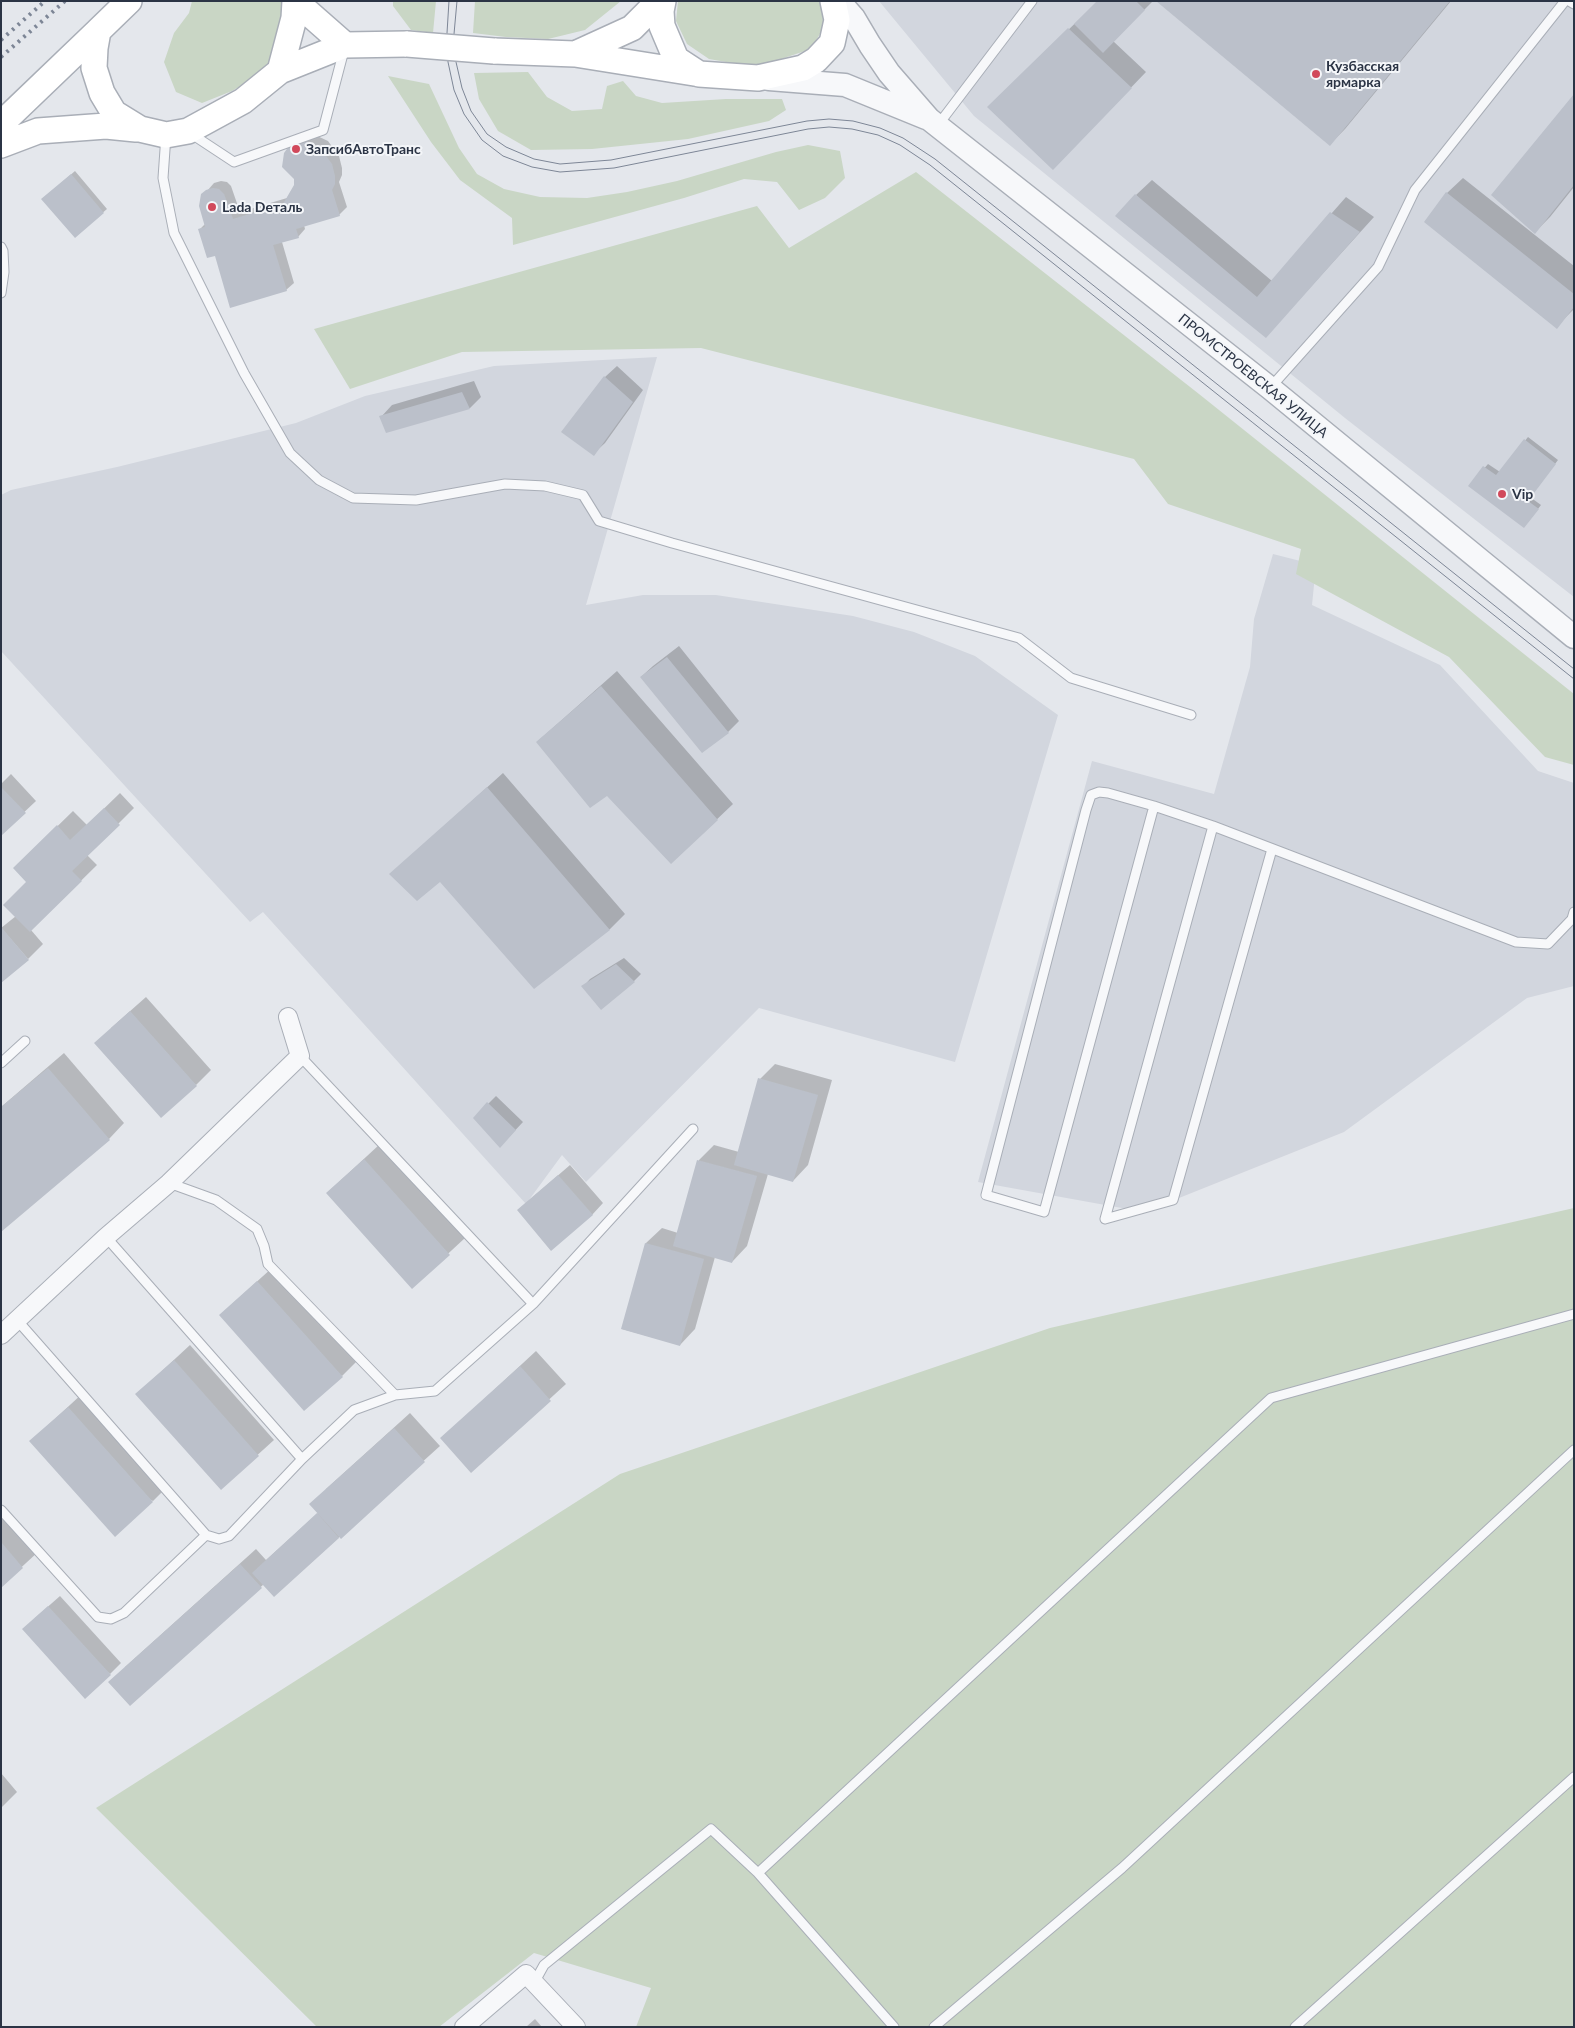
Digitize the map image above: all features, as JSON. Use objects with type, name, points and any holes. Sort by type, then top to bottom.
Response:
[{"type":"main road","points":[[1,124],[129,1]]},
{"type":"main road","points":[[295,1],[346,45]]},
{"type":"main road","points":[[280,71],[294,18],[295,1]]},
{"type":"main road","points":[[575,54],[632,28],[661,1]]},
{"type":"main road","points":[[661,1],[662,26],[676,59],[699,74]]},
{"type":"main road","points":[[1,145],[38,131],[106,126],[177,133],[243,101],[280,71],[346,45],[408,44],[494,51],[575,54],[699,74],[758,78],[803,68],[816,60],[832,43],[838,20],[833,1]]},
{"type":"main road","points":[[98,31],[94,68],[102,93],[114,113],[140,129]]},
{"type":"street","points":[[839,1],[854,18],[889,72],[933,122]]},
{"type":"street","points":[[758,78],[846,85],[933,122]]},
{"type":"street","name":"ПРОМСТРОЕВСКАЯ УЛИЦА","points":[[933,122],[1270,388],[1574,637]]},
{"type":"street","points":[[1,1335],[106,1237],[169,1183],[300,1056],[288,1017]]},
{"type":"street","points":[[464,2027],[526,1974],[576,2027]]},
{"type":"lane","points":[[933,122],[1032,1]]},
{"type":"lane","points":[[1270,388],[1378,267],[1415,190],[1565,1]]},
{"type":"lane","points":[[1569,1],[1574,4]]},
{"type":"lane","points":[[346,45],[323,130],[234,162],[177,133],[163,178],[174,233],[244,374],[290,452],[319,480],[353,498],[416,500],[505,484],[545,486],[583,495],[599,521],[672,543],[1019,638],[1071,678],[1191,715]]},
{"type":"lane","points":[[1,247],[3,251],[4,272],[1,293]]},
{"type":"lane","points":[[1154,806],[1044,1212],[986,1195],[1086,810],[1092,794],[1099,792],[1108,793],[1154,806],[1213,826],[1516,942],[1548,944],[1572,919],[1574,912]]},
{"type":"lane","points":[[1213,826],[1105,1219],[1174,1200],[1272,849]]},
{"type":"lane","points":[[1,1063],[25,1041]]},
{"type":"lane","points":[[300,1056],[533,1304]]},
{"type":"lane","points":[[17,1320],[206,1535],[219,1539],[229,1536],[302,1459],[354,1410],[395,1395],[435,1391],[533,1304],[693,1129]]},
{"type":"lane","points":[[169,1183],[216,1200],[258,1229],[268,1264],[395,1395]]},
{"type":"lane","points":[[106,1237],[302,1459]]},
{"type":"lane","points":[[758,1873],[1271,1398],[1574,1314]]},
{"type":"lane","points":[[934,2027],[1129,1861],[1574,1450]]},
{"type":"lane","points":[[1,1510],[98,1617],[111,1619],[124,1613],[206,1535]]},
{"type":"lane","points":[[1295,2027],[1574,1777]]},
{"type":"lane","points":[[534,1983],[544,1965],[711,1829],[758,1873],[894,2027]]},
{"type":"shaded area","points":[[879,1],[1574,1],[1574,597],[1345,418],[974,116]]},
{"type":"shaded area","points":[[657,357],[586,605],[643,595],[716,595],[853,616],[914,632],[975,656],[1058,715],[955,1062],[759,1008],[586,1182],[562,1155],[526,1204],[263,912],[250,922],[1,651],[1,495],[11,490],[117,467],[296,423],[365,396],[494,366]]},
{"type":"shaded area","points":[[1273,554],[1316,565],[1312,605],[1440,665],[1538,771],[1574,783],[1574,986],[1527,998],[1344,1132],[1144,1212],[978,1182],[1092,761],[1214,794],[1250,667],[1254,619]]},
{"type":"green space","points":[[192,1],[284,1],[286,12],[273,59],[257,76],[232,91],[202,103],[176,92],[164,62],[174,33],[189,13]]},
{"type":"green space","points":[[393,1],[436,1],[433,33],[411,30],[393,6]]},
{"type":"green space","points":[[475,1],[621,1],[585,30],[548,39],[473,33]]},
{"type":"green space","points":[[678,1],[820,1],[824,27],[811,49],[760,66],[709,59],[687,44],[676,21]]},
{"type":"green space","points":[[528,72],[547,97],[572,111],[602,109],[607,86],[623,81],[636,96],[662,103],[726,99],[782,99],[786,110],[769,121],[688,139],[592,149],[531,150],[498,131],[479,99],[474,73]]},
{"type":"green space","points":[[388,76],[429,84],[459,148],[477,174],[504,189],[540,197],[587,198],[627,192],[677,181],[776,152],[808,145],[840,151],[845,178],[825,198],[799,210],[777,182],[744,179],[684,198],[513,245],[512,218],[460,180],[431,142]]},
{"type":"green space","points":[[916,172],[1199,394],[1574,694],[1574,765],[1545,757],[1449,657],[1296,574],[1301,549],[1168,504],[1134,459],[701,348],[462,352],[350,389],[314,329],[757,206],[789,248]]},
{"type":"green space","points":[[1574,1208],[1574,2027],[636,2027],[651,1988],[534,1953],[439,2027],[317,2027],[96,1808],[620,1474],[1050,1328]]},
{"type":"building","points":[[1097,1],[1136,1],[1145,10],[1103,53],[1074,24]]},
{"type":"building","name":"Кузбасская ярмарка","points":[[1156,1],[1450,1],[1330,146]]},
{"type":"building","points":[[1068,28],[1132,88],[1053,170],[987,107]]},
{"type":"building","points":[[1574,94],[1574,185],[1535,234],[1491,195]]},
{"type":"building","points":[[305,141],[320,148],[332,164],[335,184],[332,190],[340,216],[296,229],[299,238],[273,245],[287,291],[230,308],[215,256],[207,258],[198,229],[205,227],[199,206],[201,194],[213,188],[219,189],[224,194],[233,219],[283,204],[294,185],[294,179],[282,167],[284,153],[289,146]]},
{"type":"building","points":[[71,174],[104,213],[75,238],[41,199]]},
{"type":"building","points":[[1446,192],[1574,294],[1574,307],[1557,329],[1424,222]]},
{"type":"building","points":[[1135,194],[1257,297],[1330,212],[1360,232],[1266,338],[1115,216]]},
{"type":"building","points":[[604,376],[633,402],[594,456],[561,432]]},
{"type":"building","points":[[462,392],[470,409],[386,433],[379,416]]},
{"type":"building","points":[[1524,439],[1556,464],[1528,501],[1539,509],[1524,528],[1468,486],[1483,466],[1496,475]]},
{"type":"building","points":[[667,657],[729,733],[702,753],[640,677]]},
{"type":"building","points":[[601,686],[718,820],[671,864],[607,796],[590,808],[536,742]]},
{"type":"building","points":[[1,787],[26,813],[1,836]]},
{"type":"building","points":[[487,787],[610,930],[534,989],[440,882],[417,901],[389,874]]},
{"type":"building","points":[[104,808],[120,825],[72,871],[82,881],[30,932],[3,905],[26,882],[13,868],[57,825],[70,840]]},
{"type":"building","points":[[1,927],[29,960],[1,983]]},
{"type":"building","points":[[616,964],[635,982],[601,1010],[581,986]]},
{"type":"building","points":[[130,1011],[197,1086],[161,1118],[94,1043]]},
{"type":"building","points":[[48,1068],[110,1140],[1,1232],[1,1107]]},
{"type":"building","points":[[758,1078],[818,1095],[793,1182],[734,1165]]},
{"type":"building","points":[[487,1102],[516,1130],[500,1148],[473,1118]]},
{"type":"building","points":[[364,1159],[450,1255],[412,1289],[326,1193]]},
{"type":"building","points":[[697,1160],[757,1176],[732,1263],[673,1246]]},
{"type":"building","points":[[558,1175],[593,1215],[551,1251],[517,1210]]},
{"type":"building","points":[[645,1243],[704,1259],[680,1346],[621,1329]]},
{"type":"building","points":[[257,1281],[343,1377],[304,1411],[219,1315]]},
{"type":"building","points":[[174,1360],[259,1456],[221,1490],[135,1394]]},
{"type":"building","points":[[520,1366],[551,1401],[471,1473],[440,1438]]},
{"type":"building","points":[[68,1407],[153,1502],[115,1537],[29,1441]]},
{"type":"building","points":[[394,1428],[425,1462],[341,1539],[309,1504]]},
{"type":"building","points":[[317,1513],[339,1538],[274,1597],[252,1573]]},
{"type":"building","points":[[1,1542],[23,1568],[1,1588]]},
{"type":"building","points":[[240,1564],[262,1588],[130,1706],[108,1682]]},
{"type":"building","points":[[48,1606],[111,1675],[85,1699],[22,1629]]},
{"type":"tram line","points":[[449,1],[448,62],[454,90],[464,114],[482,140],[503,156],[532,167],[560,172],[614,168],[808,129],[829,127],[852,129],[878,135],[900,145],[930,165],[1574,679]]},
{"type":"tram line","points":[[457,1],[454,34],[456,62],[462,88],[471,111],[487,134],[506,147],[534,159],[560,164],[611,160],[807,121],[829,119],[853,121],[880,128],[903,138],[935,159],[1574,669]]},
{"type":"railway","points":[[1,40],[45,1]]},
{"type":"railway","points":[[1,57],[65,1]]},
{"type":"place","name":"Кузбасская ярмарка","points":[[1316,74]]},
{"type":"place","name":"ЗапсибАвтоТранс","points":[[296,149]]},
{"type":"place","name":"Lada Dеталь","points":[[212,207]]},
{"type":"place","name":"Vip","points":[[1502,494]]}]
